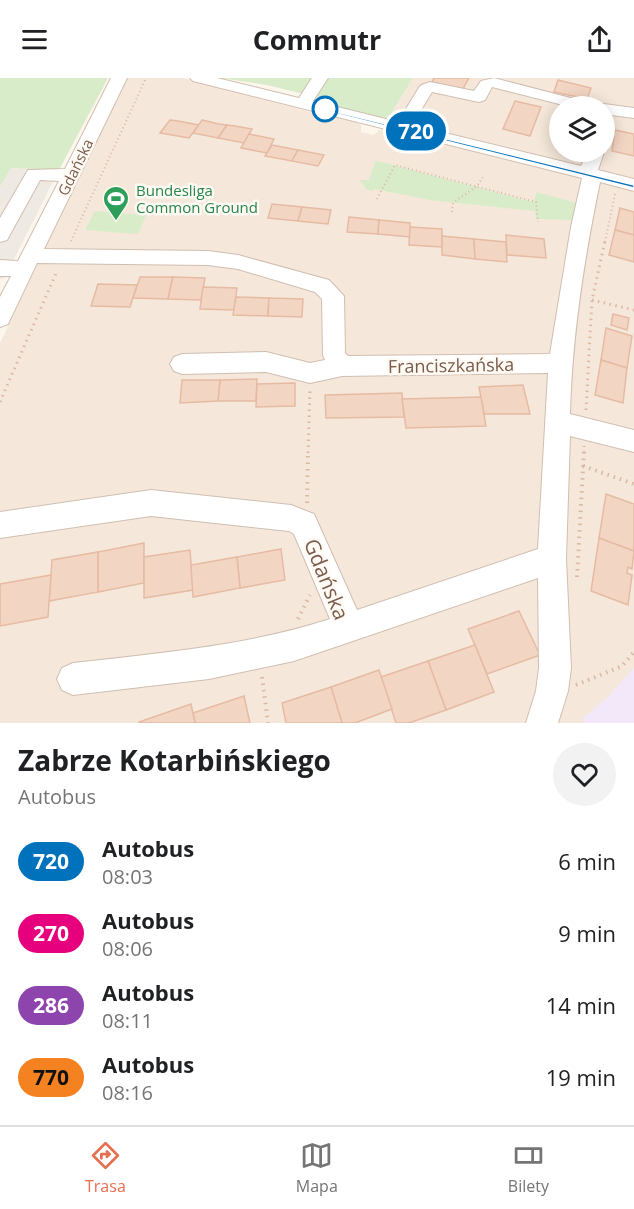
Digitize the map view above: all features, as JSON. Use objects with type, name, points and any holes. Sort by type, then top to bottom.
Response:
[{"type":"street","name":"Gdańska","points":[[0,318],[119,78]]},
{"type":"street","points":[[198,78],[626,183]]},
{"type":"street","points":[[303,104],[320,78]]},
{"type":"street","points":[[402,128],[426,89],[430,87],[479,97],[486,84],[491,82],[549,97]]},
{"type":"street","points":[[615,110],[634,113]]},
{"type":"street","points":[[542,723],[552,690],[555,668],[552,559],[560,363],[591,162]]},
{"type":"street","points":[[0,235],[33,174],[70,176]]},
{"type":"street","points":[[0,268],[28,262],[208,258],[238,262],[322,286],[333,296],[334,355],[342,366],[310,373],[266,362],[182,364]]},
{"type":"street","name":"Franciszkańska","points":[[342,366],[560,363]]},
{"type":"street","points":[[558,422],[634,441]]},
{"type":"street","name":"Gdańska","points":[[0,525],[151,503],[291,518],[304,524],[349,627],[272,650],[209,663],[73,680]]},
{"type":"street","points":[[349,627],[552,559]]},
{"type":"path","points":[[377,199],[395,165],[536,202],[538,222]]},
{"type":"path","points":[[452,212],[453,203],[477,186],[483,177]]},
{"type":"path","points":[[577,582],[592,300],[626,183]]},
{"type":"path","points":[[592,300],[634,310]]},
{"type":"path","points":[[304,524],[307,510],[310,373]]},
{"type":"path","points":[[583,466],[634,484]]},
{"type":"path","points":[[268,723],[272,650],[324,566]]},
{"type":"path","points":[[572,687],[621,666],[634,652]]},
{"type":"shaded area","points":[[127,78],[183,78],[329,117],[353,120],[361,125],[361,132],[374,135],[379,130],[388,129],[634,190],[634,723],[0,723],[0,343]]},
{"type":"shaded area","points":[[413,78],[634,78],[634,181],[557,162],[615,162],[615,96],[549,96],[549,160],[388,120]]},
{"type":"shaded area","points":[[11,168],[59,170],[4,279],[0,279],[0,187]]},
{"type":"shaded area","points":[[634,668],[634,723],[583,723],[583,718],[608,697]]},
{"type":"green space","points":[[0,78],[108,78],[59,170],[11,168],[0,187]]},
{"type":"green space","points":[[220,78],[317,78],[304,94],[267,85]]},
{"type":"green space","points":[[324,78],[413,78],[388,119],[341,108],[316,96]]},
{"type":"green space","points":[[375,162],[533,202],[537,192],[573,202],[577,204],[574,220],[536,219],[535,211],[430,200],[374,189],[373,192],[366,189],[360,180],[369,180]]},
{"type":"green space","name":"Bundesliga Common Ground","points":[[95,211],[146,215],[138,234],[85,230]]},
{"type":"building","points":[[434,78],[469,78],[463,89],[432,82]]},
{"type":"building","points":[[558,80],[591,88],[588,96],[554,92]]},
{"type":"building","points":[[515,101],[541,107],[530,136],[503,129]]},
{"type":"building","points":[[170,120],[199,125],[189,138],[160,133]]},
{"type":"building","points":[[202,120],[227,125],[218,138],[193,133]]},
{"type":"building","points":[[227,125],[252,129],[244,143],[218,138]]},
{"type":"building","points":[[615,130],[634,134],[634,156],[615,152]]},
{"type":"building","points":[[249,134],[274,139],[267,153],[241,148]]},
{"type":"building","points":[[272,145],[298,150],[292,161],[265,156]]},
{"type":"building","points":[[298,150],[324,155],[318,166],[292,161]]},
{"type":"building","points":[[272,204],[302,207],[298,221],[268,218]]},
{"type":"building","points":[[302,207],[331,210],[328,224],[298,221]]},
{"type":"building","points":[[620,208],[634,212],[634,235],[615,230]]},
{"type":"building","points":[[349,217],[379,220],[378,234],[347,232]]},
{"type":"building","points":[[379,220],[410,223],[410,237],[378,234]]},
{"type":"building","points":[[410,227],[442,229],[442,247],[409,245]]},
{"type":"building","points":[[615,230],[634,235],[634,262],[609,255]]},
{"type":"building","points":[[506,235],[544,239],[546,258],[507,255]]},
{"type":"building","points":[[442,236],[474,239],[475,259],[442,255]]},
{"type":"building","points":[[474,239],[506,242],[507,262],[475,259]]},
{"type":"building","points":[[140,277],[173,277],[168,299],[133,298]]},
{"type":"building","points":[[173,277],[205,278],[201,300],[168,299]]},
{"type":"building","points":[[98,284],[137,285],[130,307],[91,306]]},
{"type":"building","points":[[203,287],[237,288],[234,310],[200,309]]},
{"type":"building","points":[[236,297],[269,298],[268,316],[233,315]]},
{"type":"building","points":[[269,298],[303,299],[302,317],[268,316]]},
{"type":"building","points":[[613,314],[629,318],[627,330],[611,325]]},
{"type":"building","points":[[606,328],[632,336],[627,368],[601,360]]},
{"type":"building","points":[[601,360],[627,368],[623,403],[595,395]]},
{"type":"building","points":[[257,379],[256,401],[218,401],[220,380]]},
{"type":"building","points":[[182,380],[220,380],[218,401],[180,403]]},
{"type":"building","points":[[295,383],[295,406],[256,407],[257,384]]},
{"type":"building","points":[[523,385],[530,414],[484,414],[479,387]]},
{"type":"building","points":[[402,393],[404,417],[326,418],[325,395]]},
{"type":"building","points":[[481,397],[486,426],[406,428],[402,399]]},
{"type":"building","points":[[606,494],[634,504],[634,551],[599,538]]},
{"type":"building","points":[[599,538],[634,551],[632,569],[628,567],[627,573],[632,575],[628,605],[591,591]]},
{"type":"building","points":[[144,543],[144,583],[98,592],[98,552]]},
{"type":"building","points":[[281,549],[285,580],[240,588],[237,557]]},
{"type":"building","points":[[190,550],[193,590],[144,598],[144,557]]},
{"type":"building","points":[[98,552],[98,592],[49,601],[52,560]]},
{"type":"building","points":[[237,557],[240,588],[193,597],[191,565]]},
{"type":"building","points":[[51,575],[48,617],[0,626],[0,584]]},
{"type":"building","points":[[519,611],[540,655],[487,674],[468,629]]},
{"type":"building","points":[[475,645],[494,692],[446,710],[428,661]]},
{"type":"building","points":[[428,661],[446,710],[409,723],[396,723],[381,677]]},
{"type":"building","points":[[379,670],[392,709],[355,723],[342,723],[331,687]]},
{"type":"building","points":[[331,687],[342,723],[286,723],[282,703]]},
{"type":"building","points":[[244,696],[250,723],[195,723],[193,713]]},
{"type":"building","points":[[191,704],[195,723],[139,723],[139,722]]},
{"type":"bus line","name":"720","points":[[198,78],[634,185]]},
{"type":"place","name":"Bundesliga Common Ground","points":[[116,222]]}]
